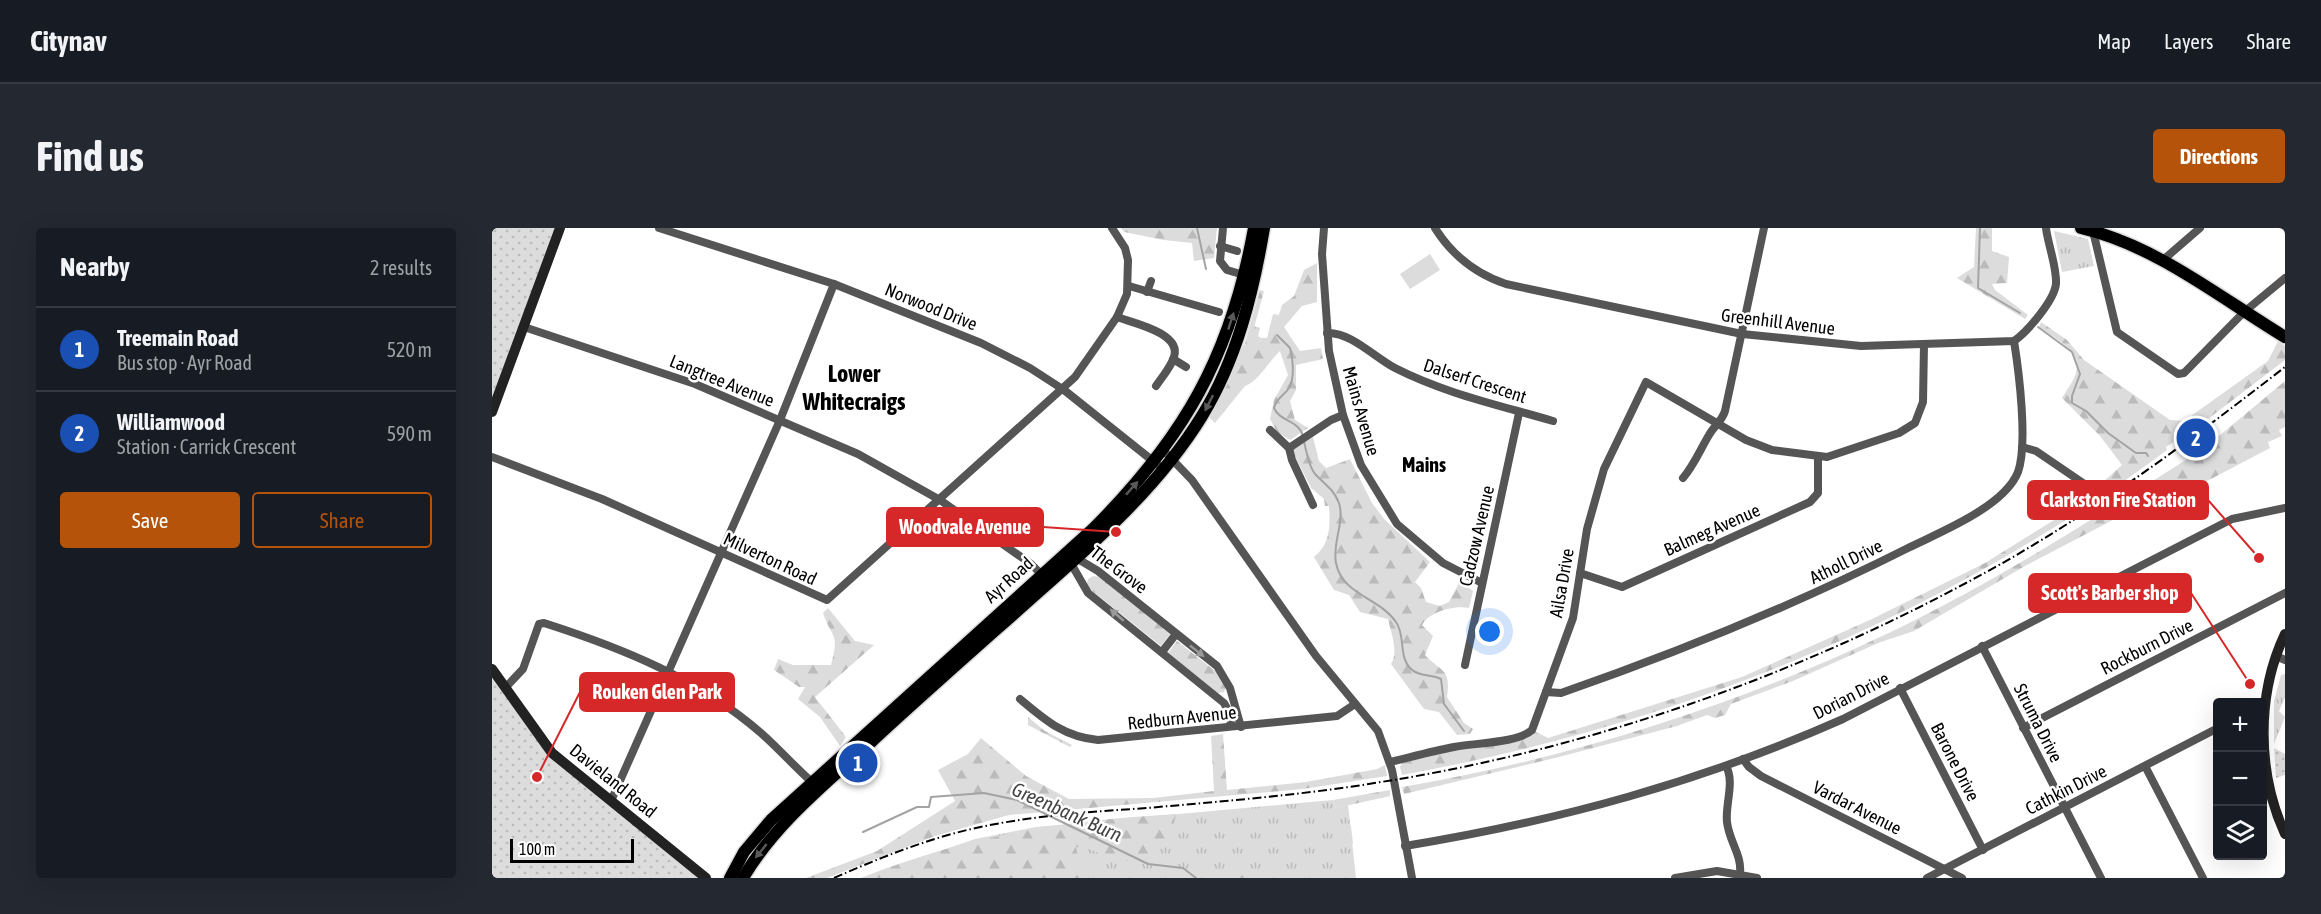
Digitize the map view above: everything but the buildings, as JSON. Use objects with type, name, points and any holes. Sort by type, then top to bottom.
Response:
[{"type":"main road","name":"Ayr Road","points":[[1167,454],[1214,366],[1227,334],[1244,275],[1254,228]]},
{"type":"main road","name":"Ayr Road","points":[[730,878],[744,852],[771,820],[816,786],[1127,509],[1158,465],[1202,416],[1224,372],[1240,332],[1258,264],[1264,228]]},
{"type":"main road","points":[[2089,229],[2132,243],[2163,260],[2285,337]]},
{"type":"main road","name":"Ayr Road","points":[[743,878],[759,853],[816,786]]},
{"type":"main road","points":[[771,820],[781,829]]},
{"type":"street","points":[[492,412],[560,228]]},
{"type":"street","name":"Norwood Drive","points":[[659,228],[834,284],[955,331],[1030,368],[1064,390],[1158,465]]},
{"type":"street","name":"Milverton Road","points":[[492,457],[602,499],[827,600],[1064,390],[1117,317],[1129,286],[1130,272],[1125,248],[1112,228]]},
{"type":"street","points":[[1223,228],[1220,246],[1220,261],[1223,266],[1227,270],[1244,275],[1258,264]]},
{"type":"street","name":"Mains Avenue","points":[[1324,228],[1322,254],[1327,333],[1343,416],[1361,465],[1396,524],[1443,563],[1482,583]]},
{"type":"street","name":"Greenhill Avenue","points":[[1435,228],[1456,255],[1474,270],[1495,280],[1742,334],[1861,346],[2014,341]]},
{"type":"street","points":[[1683,478],[1717,424],[1722,420],[1725,411],[1764,228]]},
{"type":"street","points":[[2014,341],[2025,333],[2051,298],[2056,285],[2046,228]]},
{"type":"street","points":[[2163,260],[2200,228]]},
{"type":"street","points":[[2089,229],[2117,332],[2178,374],[2184,373],[2244,312],[2285,278]]},
{"type":"street","points":[[1220,246],[1237,250]]},
{"type":"street","points":[[1147,292],[1151,281]]},
{"type":"street","points":[[610,801],[780,420],[834,284]]},
{"type":"street","points":[[1129,286],[1219,312]]},
{"type":"street","points":[[1117,317],[1158,331],[1168,338],[1175,352],[1156,386]]},
{"type":"street","name":"Langtree Avenue","points":[[524,327],[695,384],[883,467],[940,500],[1046,579]]},
{"type":"street","name":"Dalserf Crescent","points":[[1327,333],[1340,333],[1374,357],[1425,383],[1464,398],[1553,421]]},
{"type":"street","name":"Atholl Drive","points":[[1546,692],[1561,693],[1720,636],[1865,570],[1995,500],[2009,487],[2018,472],[2022,447],[2014,341]]},
{"type":"street","points":[[1717,424],[1772,450],[1827,457],[1849,452],[1899,434],[1915,423],[1923,402],[1924,344]]},
{"type":"street","points":[[1173,359],[1186,367]]},
{"type":"street","name":"Ailsa Drive","points":[[1390,762],[1456,747],[1526,735],[1536,722],[1573,618],[1587,529],[1604,469],[1644,384],[1651,383],[1717,424]]},
{"type":"street","name":"Cadzow Avenue","points":[[1465,665],[1519,413]]},
{"type":"street","points":[[1289,448],[1331,420],[1343,416]]},
{"type":"street","points":[[1270,430],[1289,448],[1292,460],[1313,505]]},
{"type":"street","points":[[2022,447],[2036,451],[2083,483]]},
{"type":"street","points":[[1167,454],[1192,480],[1316,656],[1378,731],[1390,762],[1412,878]]},
{"type":"street","name":"Balmeg Avenue","points":[[1580,573],[1622,587],[1810,502],[1818,493],[1818,456]]},
{"type":"street","name":"Dorian Drive","points":[[1405,846],[1545,820],[1637,795],[1726,766],[1843,719],[2232,519],[2285,508]]},
{"type":"street","name":"The Grove","points":[[1071,558],[1217,666],[1226,676],[1241,727]]},
{"type":"street","name":"The Grove","points":[[1071,558],[1088,593],[1224,703],[1230,714],[1231,726]]},
{"type":"street","name":"Rockburn Drive","points":[[2024,728],[2285,593]]},
{"type":"street","points":[[506,687],[523,669],[539,624],[544,623],[602,642],[668,672],[714,699],[760,732],[816,786]]},
{"type":"street","points":[[1162,652],[1176,634]]},
{"type":"street","points":[[2267,698],[2281,658],[2285,634]]},
{"type":"street","name":"Struma Drive","points":[[1982,646],[2101,878]]},
{"type":"street","name":"Davieland Road","points":[[492,669],[552,753],[706,878]]},
{"type":"street","name":"Barone Drive","points":[[1900,688],[1983,850]]},
{"type":"street","name":"Redburn Avenue","points":[[1020,699],[1051,726],[1087,739],[1127,738],[1337,716],[1355,705]]},
{"type":"street","name":"Cathkin Drive","points":[[1927,878],[2213,730]]},
{"type":"street","points":[[2265,752],[2267,780],[2285,834]]},
{"type":"street","name":"Vardar Avenue","points":[[1743,759],[1761,776],[1962,878]]},
{"type":"street","points":[[1726,766],[1731,777],[1727,824],[1739,858],[1740,873]]},
{"type":"street","points":[[2145,766],[2203,878]]},
{"type":"street","points":[[1675,878],[1703,872],[1740,873],[1757,878]]},
{"type":"green space","points":[[492,228],[559,228],[492,412]]},
{"type":"green space","points":[[1121,228],[1217,228],[1214,258],[1194,261],[1192,243],[1124,232]]},
{"type":"green space","points":[[1976,228],[1992,228],[1992,251],[2009,257],[2007,283],[1992,284],[1995,290],[2028,315],[2025,319],[1957,278],[1974,267]]},
{"type":"green space","points":[[2054,231],[2088,239],[2094,266],[2062,272]]},
{"type":"green space","points":[[1430,254],[1440,270],[1410,289],[1400,274]]},
{"type":"green space","points":[[1317,263],[1317,302],[1302,306],[1284,327],[1300,351],[1321,348],[1323,359],[1296,365],[1296,390],[1290,401],[1295,420],[1308,428],[1290,440],[1277,432],[1270,419],[1274,400],[1288,375],[1280,351],[1259,375],[1245,386],[1215,423],[1207,415],[1245,343],[1260,290],[1264,291],[1246,357],[1261,338],[1267,338],[1273,314],[1279,315],[1282,305],[1294,296],[1304,270]]},
{"type":"green space","points":[[2041,322],[2067,340],[2084,360],[2170,420],[2184,421],[2268,361],[2278,341],[2285,346],[2285,360],[2195,429],[2192,427],[2179,436],[2181,440],[2166,447],[2167,450],[2081,510],[1992,565],[1899,613],[1804,657],[1706,694],[1606,727],[1505,754],[1402,775],[1400,767],[1402,763],[1534,731],[1548,738],[1742,677],[1872,619],[1985,563],[2075,507],[2122,465],[2100,436],[2062,398],[2072,383],[2077,365],[2071,351],[2039,327]]},
{"type":"green space","points":[[1253,326],[1260,328],[1258,336],[1261,338],[1246,358],[1244,356]]},
{"type":"green space","points":[[2285,381],[2285,427],[2279,430],[2282,436],[2268,442],[2270,448],[2173,499],[2153,499],[2025,566],[1914,631],[1878,643],[1793,681],[1731,704],[1725,715],[1715,718],[1707,715],[1677,726],[1555,758],[1404,794],[1402,787],[1529,761],[1654,726],[1776,682],[1895,630],[2009,569],[2192,456],[2196,461],[2216,446],[2213,441]]},
{"type":"green space","points":[[1313,437],[1319,461],[1326,468],[1350,459],[1372,503],[1385,520],[1430,562],[1415,582],[1421,588],[1426,602],[1440,606],[1449,602],[1460,581],[1473,591],[1469,608],[1457,607],[1443,610],[1431,616],[1422,625],[1433,636],[1425,655],[1444,672],[1448,681],[1447,697],[1464,723],[1473,729],[1470,734],[1457,735],[1439,712],[1424,709],[1391,664],[1394,648],[1388,619],[1360,612],[1349,595],[1334,590],[1314,557],[1320,552],[1326,540],[1329,527],[1329,506],[1325,506],[1324,499],[1311,488],[1292,450]]},
{"type":"green space","points":[[1093,576],[1101,577],[1171,633],[1161,646],[1086,586],[1088,579]]},
{"type":"green space","points":[[828,608],[855,641],[874,645],[815,697],[846,737],[840,746],[820,717],[798,699],[805,687],[799,687],[774,670],[778,659],[793,665],[831,665],[835,641],[823,613]]},
{"type":"green space","points":[[1177,641],[1219,674],[1226,688],[1224,692],[1218,693],[1168,653]]},
{"type":"green space","points":[[492,669],[552,753],[701,878],[492,878]]},
{"type":"green space","points":[[2285,674],[2285,698],[2279,711],[2285,717],[2274,744],[2274,701],[2281,675]]},
{"type":"green space","points":[[1028,717],[1045,731],[1072,745],[1070,747],[1028,725]]},
{"type":"green space","points":[[1223,734],[1227,790],[1306,782],[1377,769],[1385,765],[1387,776],[1303,789],[1009,815],[935,836],[827,878],[806,878],[877,851],[955,801],[938,770],[968,754],[981,738],[1026,776],[1069,799],[1153,798],[1214,791],[1211,736]]},
{"type":"green space","points":[[2274,748],[2285,754],[2285,775],[2276,778]]},
{"type":"green space","points":[[1390,790],[1390,796],[1336,808],[1333,800]]},
{"type":"green space","points":[[1333,800],[1336,808],[1348,805],[1356,878],[861,878],[975,839],[1036,827]]},
{"type":"green space","points":[[1176,814],[1169,838],[1163,847],[1146,858],[1124,861],[1086,848],[1076,847],[1078,856],[1088,865],[1088,876],[1085,878],[861,878],[940,851],[1016,832],[1093,821]]},
{"type":"green space","points":[[1351,826],[1353,844],[1347,847],[1336,835],[1337,830]]},
{"type":"green space","points":[[1244,858],[1258,878],[1236,878]]},
{"type":"waterway","points":[[1197,228],[1206,269]]},
{"type":"waterway","points":[[1980,228],[1978,288],[2020,313]]},
{"type":"waterway","points":[[2038,327],[2072,352],[2080,374],[2072,396],[2072,403],[2086,411],[2108,433],[2136,453],[2146,453],[2148,456]]},
{"type":"waterway","points":[[1277,335],[1290,348],[1293,374],[1289,388],[1276,402],[1274,408],[1280,416],[1298,427],[1303,436]]},
{"type":"waterway","points":[[1304,441],[1311,468],[1332,491],[1339,503],[1340,518],[1335,555],[1340,574],[1353,589],[1380,607],[1396,622],[1407,664],[1418,673],[1441,679],[1444,704],[1464,731]]},
{"type":"waterway","points":[[2167,485],[2173,496]]},
{"type":"waterway","name":"Greenbank Burn","points":[[863,832],[917,807],[929,807],[931,797],[984,793],[1017,800],[1148,864],[1183,868],[1196,878]]},
{"type":"railway","points":[[834,878],[916,845],[989,825],[1057,815],[1264,797],[1381,782],[1533,751],[1608,731],[1682,707],[1827,651],[1897,618],[2008,560],[2130,482],[2285,367]]},
{"type":"place","name":"Williamwood","points":[[2196,438]]},
{"type":"place","name":"Woodvale Avenue","points":[[1116,532]]},
{"type":"place","name":"Clarkston Fire Station","points":[[2259,558]]},
{"type":"place","name":"Scott's Barber shop","points":[[2250,684]]},
{"type":"place","name":"Treemain Road","points":[[858,763]]},
{"type":"place","name":"Rouken Glen Park","points":[[537,777]]},
{"type":"district","name":"Lower Whitecraigs","points":[[854,388]]},
{"type":"district","name":"Mains","points":[[1424,465]]}]
